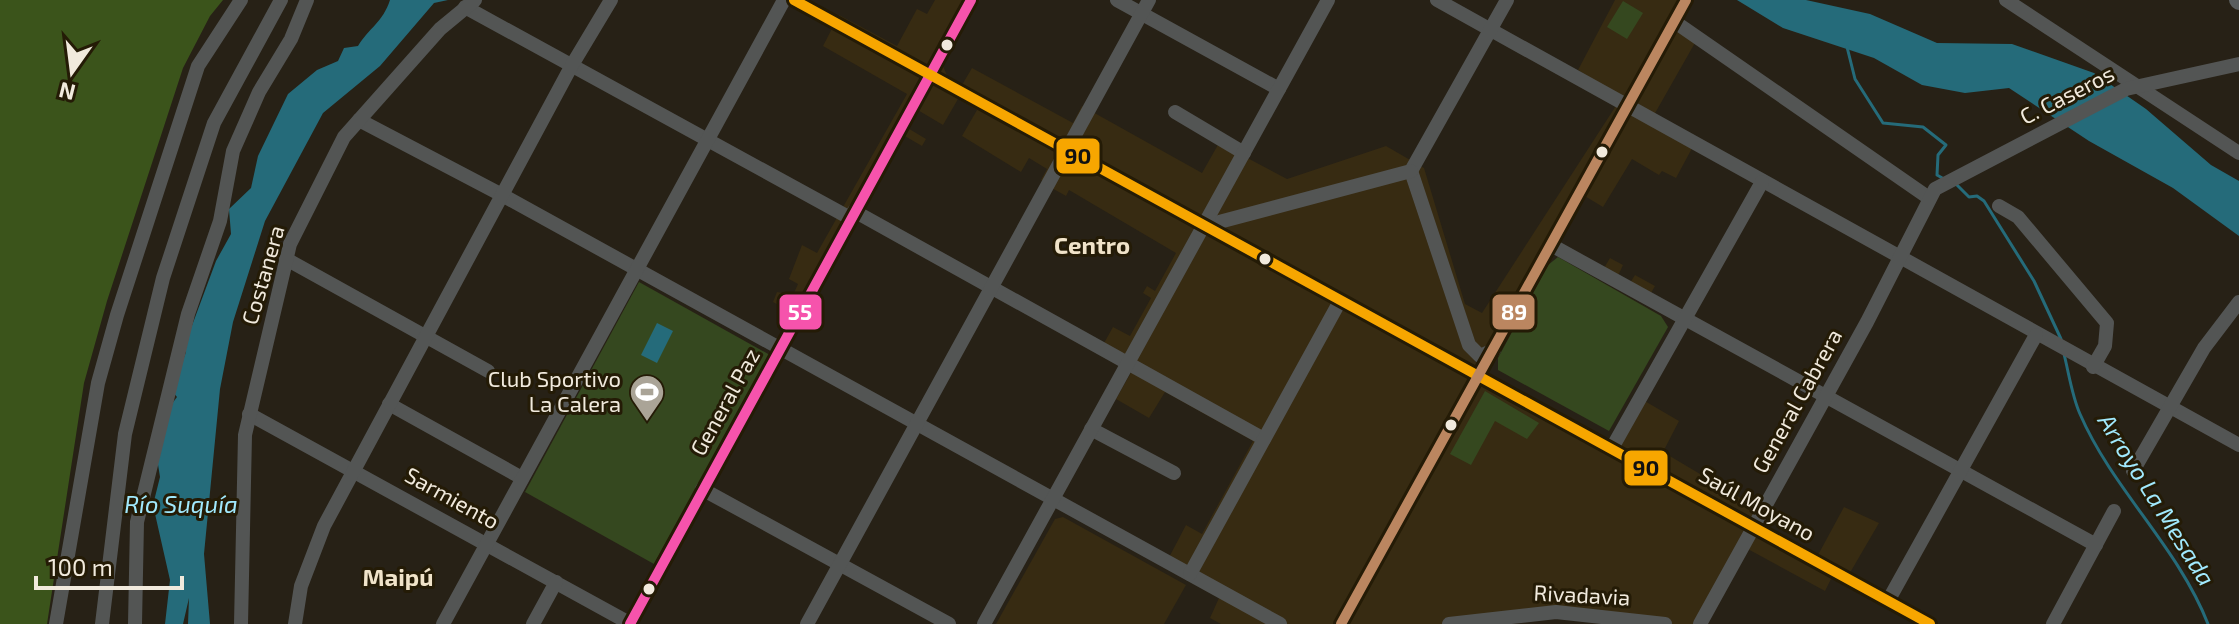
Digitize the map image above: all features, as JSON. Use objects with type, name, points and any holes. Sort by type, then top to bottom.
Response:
[{"type":"street","points":[[56,624],[98,383],[117,315],[198,66],[241,0]]},
{"type":"street","points":[[102,624],[125,434],[163,278],[214,123],[281,0]]},
{"type":"street","points":[[135,624],[137,522],[188,314],[220,221],[233,151],[259,92],[291,39],[307,0]]},
{"type":"street","points":[[295,624],[306,570],[353,468],[572,65],[611,0]]},
{"type":"street","points":[[443,624],[784,0]]},
{"type":"street","name":"Saúl Moyano","points":[[794,0],[1930,624]]},
{"type":"street","name":"General Paz","points":[[630,624],[971,0]]},
{"type":"street","points":[[1117,0],[1279,89]]},
{"type":"street","points":[[807,624],[1149,0]]},
{"type":"street","points":[[984,624],[1328,0]]},
{"type":"street","points":[[1437,0],[1901,256],[2093,367],[2239,445]]},
{"type":"street","points":[[1204,226],[1411,171],[1507,0]]},
{"type":"street","points":[[1343,622],[1686,0]]},
{"type":"street","points":[[2006,0],[2132,88],[2239,153]]},
{"type":"street","points":[[470,4],[708,140],[991,287],[1264,439]]},
{"type":"street","name":"Costanera","points":[[241,624],[242,499],[249,414],[286,259],[329,164],[359,120],[386,86],[470,4]]},
{"type":"street","points":[[1675,22],[1929,198]]},
{"type":"street","name":"C. Caseros","points":[[1929,198],[1940,185],[2132,88],[2239,64]]},
{"type":"street","points":[[1175,112],[1244,153]]},
{"type":"street","points":[[359,120],[502,195],[1280,624]]},
{"type":"street","points":[[1411,171],[1469,345],[1480,356],[1494,350]]},
{"type":"street","points":[[1612,448],[1762,182]]},
{"type":"street","name":"General Cabrera","points":[[1700,624],[1901,256],[1929,198]]},
{"type":"street","points":[[1999,206],[2018,217],[2107,323],[2105,346],[2093,367]]},
{"type":"street","points":[[1551,245],[2096,545]]},
{"type":"street","points":[[286,259],[488,371]]},
{"type":"street","points":[[1190,574],[1340,301]]},
{"type":"street","points":[[2133,471],[2204,348],[2239,302]]},
{"type":"street","points":[[1888,601],[2036,335]]},
{"type":"street","points":[[1452,362],[1463,361],[1469,345]]},
{"type":"street","points":[[389,404],[522,478]]},
{"type":"street","name":"Sarmiento","points":[[249,414],[353,468],[630,624]]},
{"type":"street","points":[[1091,429],[1174,473]]},
{"type":"street","points":[[702,489],[949,624]]},
{"type":"street","points":[[2053,624],[2114,511]]},
{"type":"street","points":[[533,624],[556,582]]},
{"type":"street","name":"Rivadavia","points":[[1449,624],[1556,612],[1665,624]]},
{"type":"shaded area","points":[[935,0],[980,0],[943,66],[948,78],[962,85],[972,68],[1073,123],[1082,106],[1202,173],[1219,143],[1287,179],[1386,146],[1424,168],[1465,304],[1482,313],[1621,98],[1578,70],[1615,0],[1689,0],[1679,20],[1700,34],[1654,115],[1697,139],[1676,178],[1662,171],[1659,175],[1632,159],[1603,207],[1583,195],[1557,242],[1604,268],[1610,258],[1623,265],[1618,276],[1630,283],[1635,275],[1655,286],[1646,302],[1552,249],[1487,373],[1618,445],[1643,400],[1679,421],[1663,452],[1764,512],[1759,523],[1818,555],[1844,507],[1879,523],[1844,583],[1832,577],[1825,591],[1746,548],[1708,624],[1631,624],[1531,616],[1463,624],[1221,624],[1210,618],[1219,598],[1164,567],[1186,525],[1202,534],[1253,441],[1165,392],[1149,418],[1116,399],[1132,371],[1099,352],[1113,327],[1130,336],[1151,298],[1143,293],[1147,286],[1155,291],[1176,253],[1069,190],[1066,196],[1050,187],[1041,180],[1047,169],[1029,158],[1021,172],[962,136],[977,110],[958,99],[943,125],[916,109],[906,127],[926,139],[922,146],[903,135],[803,318],[773,302],[777,292],[793,295],[798,284],[789,279],[802,245],[817,253],[907,94],[823,46],[839,15],[897,46],[917,9],[927,14]]},
{"type":"shaded area","points":[[1063,517],[1186,585],[1164,624],[996,624],[1055,519]]},
{"type":"green space","points":[[0,0],[223,0],[210,16],[183,68],[107,301],[84,383],[47,624],[0,624]]},
{"type":"green space","points":[[1623,1],[1643,13],[1627,39],[1607,27]]},
{"type":"green space","points":[[1558,257],[1661,316],[1668,327],[1609,431],[1498,370],[1498,358],[1548,265]]},
{"type":"green space","name":"Club Sportivo La Calera","points":[[639,282],[770,355],[654,564],[525,492]]},
{"type":"green space","points":[[1485,391],[1539,423],[1527,439],[1495,421],[1471,465],[1450,454]]},
{"type":"water","name":"Río Suquía","points":[[390,0],[448,0],[434,3],[380,66],[323,113],[265,221],[233,322],[220,389],[204,554],[210,624],[188,624],[189,598],[183,624],[165,624],[170,580],[153,505],[160,477],[157,458],[171,405],[177,397],[172,391],[186,352],[184,347],[216,261],[231,234],[229,209],[251,188],[258,156],[288,94],[317,70],[338,61],[344,48],[358,46],[384,14]]},
{"type":"water","points":[[1737,0],[1806,0],[1870,14],[1937,43],[2012,44],[2094,73],[2146,109],[2211,165],[2239,181],[2239,236],[2173,188],[2089,141],[2009,88],[1965,93],[1922,85],[1874,58],[1783,28]]},
{"type":"water","points":[[657,323],[673,331],[657,363],[641,355]]},
{"type":"waterway","name":"Arroyo La Mesada","points":[[1847,47],[1855,79],[1883,123],[1923,127],[1946,145],[1938,155],[1937,175],[1944,179]]},
{"type":"waterway","name":"Arroyo La Mesada","points":[[1957,185],[1969,197],[1977,196],[1984,201],[2034,281],[2061,339]]},
{"type":"waterway","name":"Arroyo La Mesada","points":[[2064,354],[2077,407],[2094,442],[2180,569],[2208,624]]},
{"type":"transit line","name":"90","points":[[794,0],[1930,624]]},
{"type":"transit line","name":"55","points":[[630,624],[971,0]]},
{"type":"transit line","name":"89","points":[[1341,624],[1686,0]]},
{"type":"place","name":"Club Sportivo La Calera","points":[[647,423]]},
{"type":"district","name":"Centro","points":[[1092,246]]},
{"type":"district","name":"Maipú","points":[[398,578]]}]
